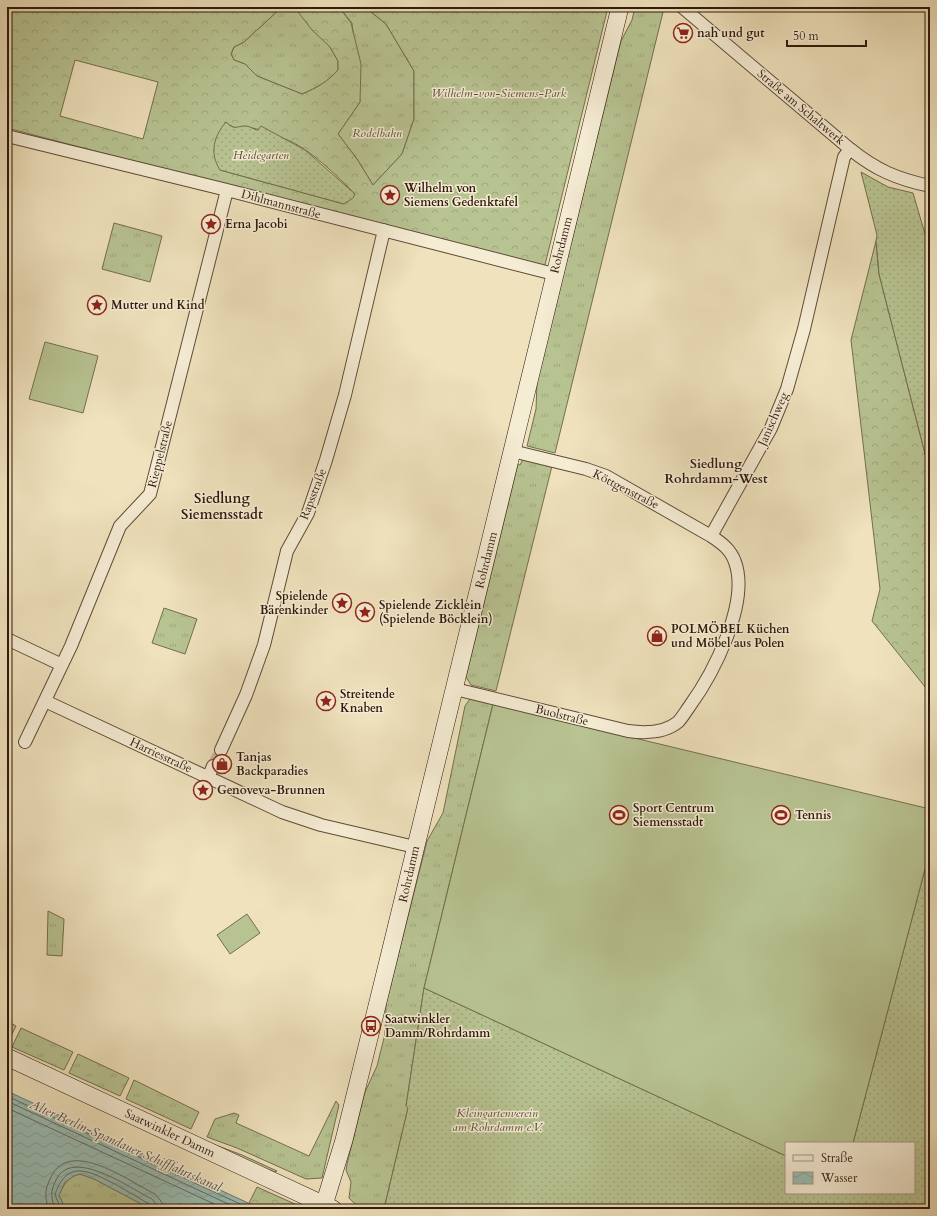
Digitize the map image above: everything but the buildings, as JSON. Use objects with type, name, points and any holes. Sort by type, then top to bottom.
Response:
[{"type":"main road","name":"Rohrdamm","points":[[329,1207],[415,847],[620,7]]},
{"type":"main road","name":"Saatwinkler Damm","points":[[7,1057],[329,1207]]},
{"type":"street","name":"Straße am Schaltwerk","points":[[682,7],[850,149],[875,168],[886,173],[930,186]]},
{"type":"street","name":"Dihlmannstraße","points":[[7,136],[227,190],[554,274]]},
{"type":"street","name":"Janischweg","points":[[711,536],[771,428],[782,402],[801,338],[844,157],[850,149]]},
{"type":"street","name":"Rieppelstraße","points":[[25,742],[62,665],[120,526],[150,494],[227,190]]},
{"type":"street","name":"Rapsstraße","points":[[221,750],[246,695],[264,645],[287,551],[308,513],[326,460],[349,382],[384,230]]},
{"type":"street","name":"Köttgenstraße","points":[[512,451],[586,469],[606,476],[711,536]]},
{"type":"street","name":"Buolstraße","points":[[454,689],[628,731],[648,732],[670,726],[678,722],[698,694],[716,661],[736,609],[739,586],[736,563],[726,546],[711,536]]},
{"type":"street","points":[[7,639],[62,665]]},
{"type":"street","name":"Harriesstraße","points":[[45,701],[282,812],[309,821],[415,847]]},
{"type":"street","points":[[208,778],[213,766]]},
{"type":"green space","name":"Wilhelm-von-Siemens-Park","points":[[7,7],[282,7],[244,42],[234,47],[231,54],[234,60],[245,64],[257,76],[302,94],[317,87],[330,78],[338,70],[338,61],[330,47],[312,30],[295,8],[291,7],[339,7],[351,23],[361,64],[360,102],[338,134],[357,159],[373,185],[402,154],[414,119],[414,71],[386,24],[365,7],[608,7],[544,269],[7,128]],"holes":[[[75,60],[158,82],[143,139],[60,116]],[[225,122],[236,128],[244,126],[262,130],[294,143],[313,155],[355,194],[344,204],[220,170]]]},
{"type":"green space","points":[[282,7],[295,8],[330,47],[338,61],[338,70],[330,78],[317,87],[302,94],[257,76],[245,64],[234,60],[231,54],[234,47],[244,42]]},
{"type":"green space","name":"Rodelbahn","points":[[339,7],[365,7],[386,24],[414,71],[414,119],[402,154],[373,185],[357,159],[338,134],[360,102],[352,23]]},
{"type":"green space","points":[[635,7],[664,8],[555,453],[527,446],[536,409],[537,382],[621,41],[632,20]]},
{"type":"green space","name":"Heidegarten","points":[[226,122],[234,127],[248,126],[258,130],[261,126],[305,150],[355,194],[353,198],[344,204],[220,170],[215,157],[214,145],[218,133]]},
{"type":"green space","points":[[861,172],[888,187],[913,193],[930,251],[930,473],[879,274],[876,241],[877,235]]},
{"type":"green space","points":[[114,223],[162,236],[150,282],[102,269]]},
{"type":"green space","points":[[876,241],[879,274],[930,473],[930,693],[872,621],[880,589],[851,340]]},
{"type":"green space","points":[[45,342],[98,356],[83,413],[29,399]]},
{"type":"green space","points":[[523,459],[552,466],[496,691],[471,685],[466,677],[518,464],[520,465]]},
{"type":"green space","points":[[164,608],[197,619],[185,654],[152,643]]},
{"type":"green space","points":[[470,699],[493,704],[424,988],[406,1106],[408,1108],[384,1209],[365,1208],[357,1205],[349,1198],[351,1182],[346,1170],[347,1164],[365,1092],[377,1066],[385,1034],[386,1004],[427,841],[443,813],[465,706]]},
{"type":"green space","name":"Sport Centrum Siemensstadt","points":[[493,704],[930,809],[930,850],[853,1142],[785,1142],[785,1156],[424,988]]},
{"type":"green space","name":"Kleingartenverein am Rohrdamm e.V.","points":[[930,850],[930,1209],[384,1209],[408,1108],[406,1106],[424,988],[785,1156],[785,1194],[915,1194],[915,1142],[853,1142]]},
{"type":"green space","points":[[48,911],[64,919],[62,956],[47,955]]},
{"type":"green space","points":[[247,914],[260,933],[230,954],[217,935]]},
{"type":"green space","points":[[7,1021],[16,1026],[7,1044]]},
{"type":"green space","points":[[21,1028],[73,1052],[64,1070],[12,1047]]},
{"type":"green space","points":[[78,1054],[129,1078],[120,1096],[69,1073]]},
{"type":"green space","points":[[134,1080],[199,1112],[191,1129],[126,1099]]},
{"type":"green space","points":[[336,1101],[339,1105],[322,1178],[306,1179],[237,1148],[207,1137],[215,1119],[234,1113],[239,1115],[236,1123],[309,1156]]},
{"type":"green space","points":[[213,1144],[277,1171],[275,1172],[248,1163]]},
{"type":"green space","points":[[80,1174],[94,1179],[151,1209],[68,1209],[64,1206],[59,1195],[72,1177]]},
{"type":"green space","points":[[257,1187],[306,1209],[261,1209],[249,1203]]},
{"type":"water","points":[[7,1091],[261,1209],[151,1209],[94,1179],[80,1174],[65,1182],[59,1195],[64,1206],[68,1209],[7,1209]]},
{"type":"tunnel","points":[[213,766],[221,750]]},
{"type":"place","name":"nah und gut","points":[[683,33]]},
{"type":"place","name":"Wilhelm von Siemens Gedenktafel","points":[[390,195]]},
{"type":"place","name":"Erna Jacobi","points":[[211,224]]},
{"type":"place","name":"Mutter und Kind","points":[[97,305]]},
{"type":"place","name":"Spielende Bärenkinder","points":[[342,603]]},
{"type":"place","name":"Spielende Zicklein (Spielende Böcklein)","points":[[365,612]]},
{"type":"place","name":"POLMÖBEL Küchen und Möbel aus Polen","points":[[657,636]]},
{"type":"place","name":"Streitende Knaben","points":[[326,701]]},
{"type":"place","name":"Tanjas Backparadies","points":[[222,764]]},
{"type":"place","name":"Genoveva-Brunnen","points":[[203,790]]},
{"type":"place","name":"Sport Centrum Siemensstadt","points":[[619,815]]},
{"type":"place","name":"Tennis","points":[[781,815]]},
{"type":"place","name":"Saatwinkler Damm/Rohrdamm","points":[[371,1026]]},
{"type":"district","name":"Siedlung Rohrdamm-West","points":[[716,470]]},
{"type":"district","name":"Siedlung Siemensstadt","points":[[222,506]]},
{"type":"water label","name":"Alter Berlin-Spandauer Schifffahrtskanal","points":[[126,1145]]}]
